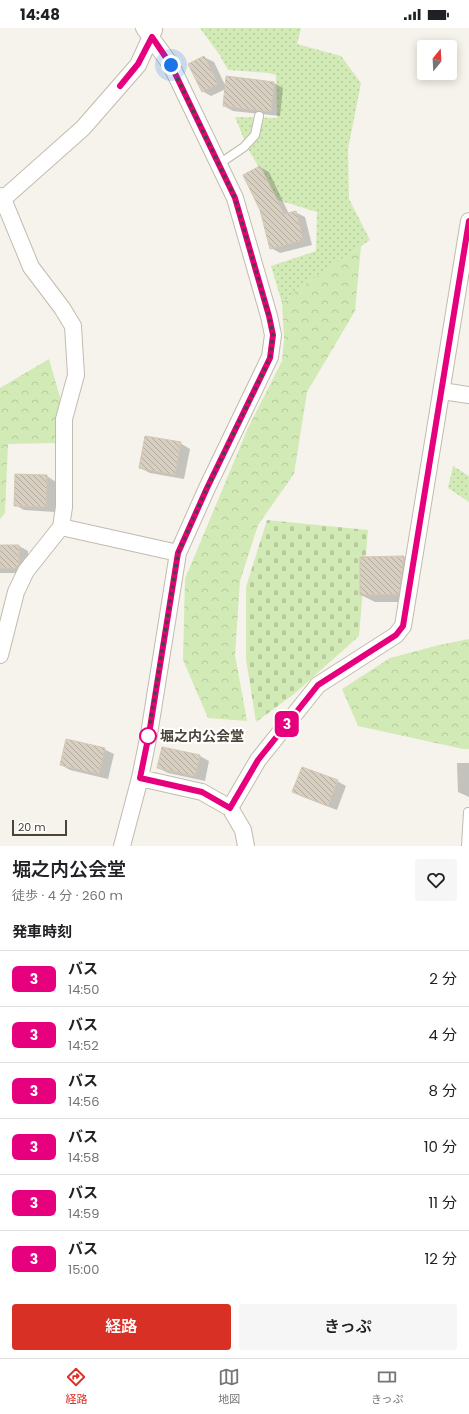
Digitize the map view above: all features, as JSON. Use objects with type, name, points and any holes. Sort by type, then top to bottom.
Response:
[{"type":"street","points":[[122,846],[140,778],[149,734],[178,553],[207,488],[270,358],[273,335],[269,316],[235,198],[171,65],[150,31]]},
{"type":"street","points":[[0,655],[16,592],[26,571],[61,527],[64,507],[64,419],[76,375],[73,326],[62,308],[31,267],[1,198],[83,128],[138,64],[150,31]]},
{"type":"street","points":[[230,808],[258,760],[318,685],[396,635],[403,626],[469,221]]},
{"type":"street","points":[[442,391],[469,396]]},
{"type":"street","points":[[61,527],[178,553]]},
{"type":"street","points":[[140,778],[202,792],[230,808],[243,830],[246,846]]},
{"type":"lane","points":[[219,164],[244,147],[255,135],[259,116]]},
{"type":"lane","points":[[466,846],[469,812]]},
{"type":"green space","points":[[200,28],[301,28],[297,44],[341,56],[361,83],[348,149],[349,199],[370,240],[298,289],[282,303],[271,266],[316,251],[317,212],[278,200],[248,149],[235,117],[277,118],[276,75],[269,73],[228,70],[219,54]]},
{"type":"green space","points":[[361,246],[355,311],[307,392],[294,474],[258,525],[240,581],[235,655],[247,721],[208,718],[183,660],[185,579],[248,428],[282,361],[284,339],[282,303],[298,289]]},
{"type":"green space","points":[[49,359],[60,397],[57,443],[8,444],[5,513],[0,519],[0,388]]},
{"type":"green space","points":[[453,466],[469,476],[469,502],[448,488]]},
{"type":"green space","points":[[267,520],[368,530],[359,636],[294,694],[256,722],[246,659],[246,587]]},
{"type":"green space","points":[[469,639],[469,749],[463,749],[358,726],[342,689],[390,658]]},
{"type":"building","points":[[204,56],[218,84],[202,92],[188,64]]},
{"type":"building","points":[[226,76],[274,82],[271,112],[223,106]]},
{"type":"building","points":[[260,166],[284,214],[296,211],[303,240],[270,249],[260,210],[243,175]]},
{"type":"building","points":[[145,436],[181,442],[175,475],[139,468]]},
{"type":"building","points":[[15,474],[47,475],[46,507],[14,506]]},
{"type":"building","points":[[0,545],[19,545],[19,564],[17,568],[0,568]]},
{"type":"building","points":[[404,556],[399,594],[360,595],[360,557]]},
{"type":"building","points":[[66,739],[105,748],[99,774],[60,765]]},
{"type":"building","points":[[162,747],[200,755],[195,776],[157,768]]},
{"type":"building","points":[[302,767],[338,780],[328,806],[292,792]]},
{"type":"bus line","name":"3","points":[[120,86],[138,64],[152,37],[171,65],[235,198],[269,316],[273,335],[270,358],[207,488],[178,553],[149,734],[140,778],[202,792],[230,808],[258,760],[318,685],[396,635],[403,626],[469,221]]},
{"type":"place","name":"堀之内公会堂","points":[[148,736]]},
{"type":"route","points":[[148,736],[178,553],[207,488],[270,358],[273,335],[269,316],[235,198],[171,65]]}]
